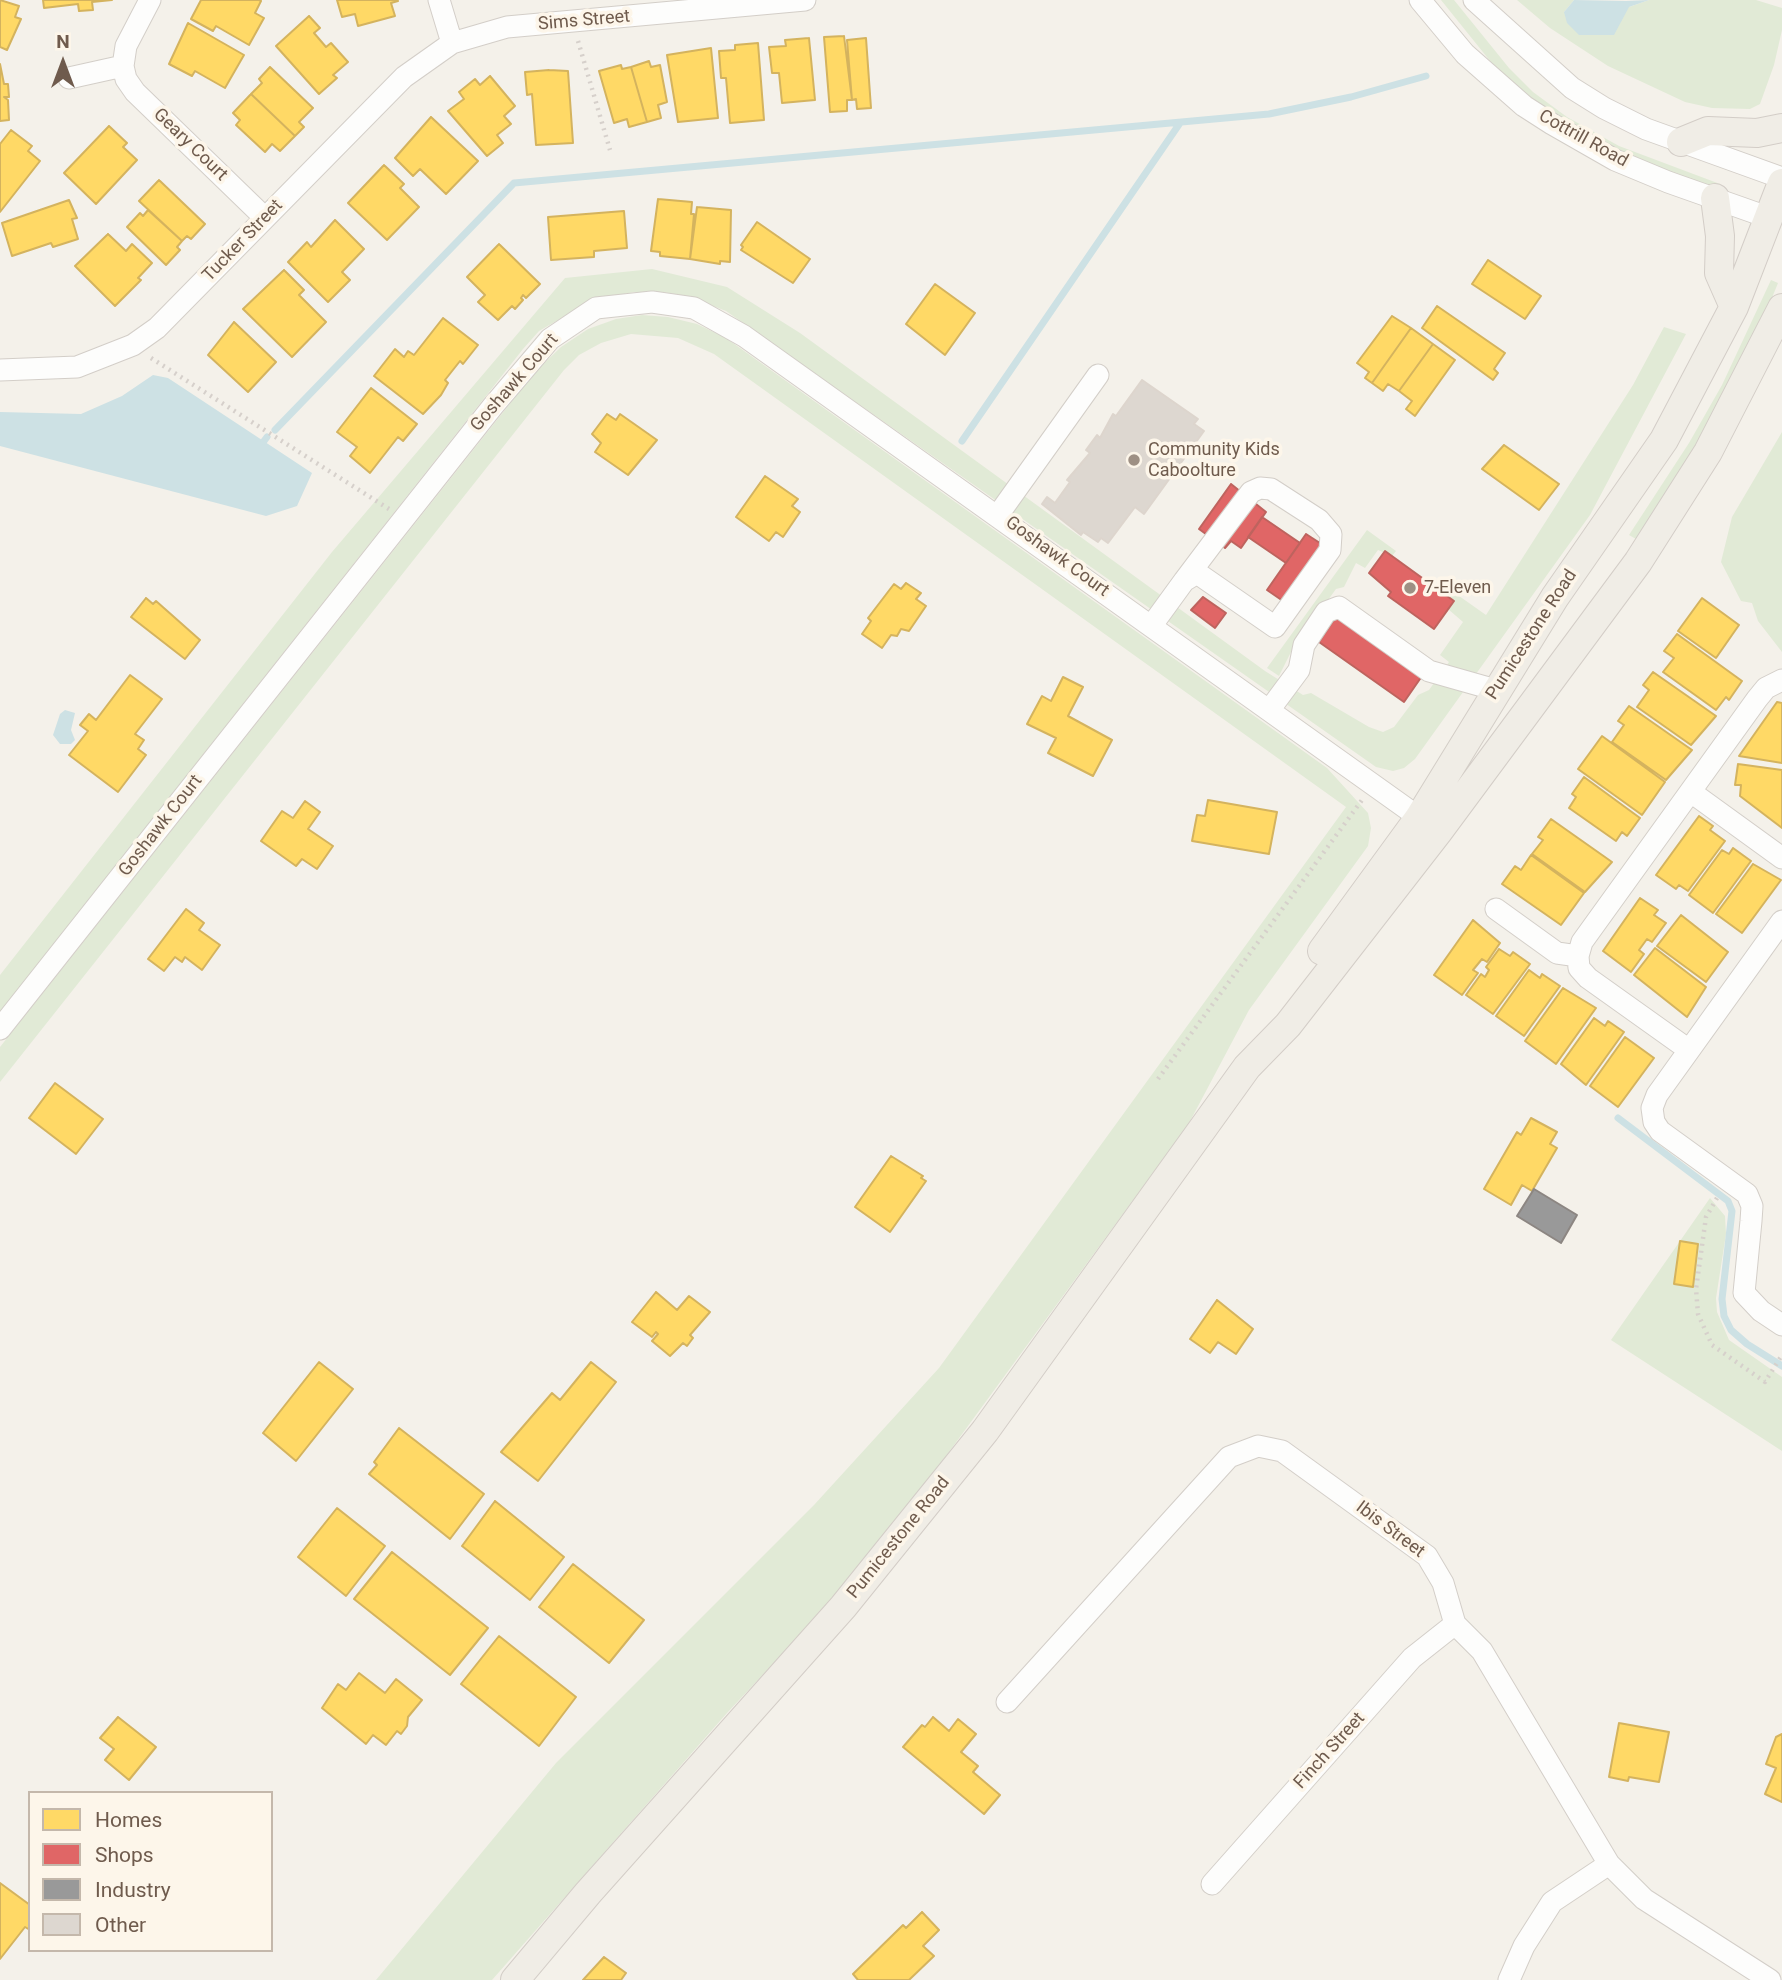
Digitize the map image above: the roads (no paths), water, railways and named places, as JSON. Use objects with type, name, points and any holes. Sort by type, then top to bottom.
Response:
[{"type":"main road","points":[[1681,142],[1708,131],[1757,133],[1782,128]]},
{"type":"main road","name":"Pumicestone Road","points":[[1429,825],[1496,690],[1555,597],[1664,440],[1776,220],[1782,181]]},
{"type":"main road","points":[[1715,198],[1719,273],[1734,307]]},
{"type":"main road","name":"Pumicestone Road","points":[[515,1980],[901,1537],[985,1431],[1247,1067],[1270,1022],[1429,825],[1663,523],[1714,442],[1782,308]]},
{"type":"street","points":[[69,78],[123,65],[126,46],[150,0]]},
{"type":"street","points":[[439,0],[452,43]]},
{"type":"street","name":"Sims Street","points":[[452,43],[507,27],[573,23],[689,6],[805,0]]},
{"type":"street","name":"Cottrill Road","points":[[1420,0],[1465,54],[1524,106],[1615,160],[1776,220]]},
{"type":"street","points":[[1475,0],[1572,88],[1635,124],[1782,181]]},
{"type":"street","name":"Tucker Street","points":[[0,370],[77,367],[133,345],[157,328],[404,77],[452,43]]},
{"type":"street","name":"Geary Court","points":[[123,65],[135,92],[265,218]]},
{"type":"street","name":"Goshawk Court","points":[[0,1029],[404,518],[550,338],[596,308],[652,302],[694,308],[744,335],[1429,825]]},
{"type":"street","points":[[998,515],[1098,375]]},
{"type":"street","points":[[1152,625],[1184,582],[1251,492],[1272,489],[1319,520],[1331,534],[1333,541],[1330,550],[1275,627],[1203,575],[1196,573],[1184,582]]},
{"type":"street","points":[[1270,709],[1299,670],[1304,645],[1326,612],[1339,607],[1429,671],[1496,690]]},
{"type":"street","points":[[1689,1051],[1588,978],[1579,968],[1578,956],[1583,942],[1757,699],[1766,688],[1782,680]]},
{"type":"street","points":[[1691,792],[1782,858]]},
{"type":"street","points":[[1496,909],[1557,953],[1578,956]]},
{"type":"street","points":[[1782,921],[1657,1095],[1652,1108],[1654,1122],[1660,1131],[1747,1194],[1752,1206],[1744,1293],[1761,1311],[1782,1325]]},
{"type":"street","name":"Ibis Street","points":[[1007,1702],[1229,1457],[1258,1446],[1282,1451],[1427,1556],[1443,1583],[1455,1624],[1482,1651],[1609,1864],[1644,1899],[1770,1980]]},
{"type":"street","name":"Finch Street","points":[[1212,1884],[1412,1658],[1455,1624]]},
{"type":"street","points":[[1509,1980],[1524,1946],[1552,1902],[1609,1864]]},
{"type":"waterway","points":[[275,430],[514,183],[1269,114],[1351,97],[1426,76]]},
{"type":"waterway","points":[[962,441],[1180,123]]},
{"type":"waterway","points":[[264,441],[267,437]]},
{"type":"waterway","points":[[1618,1118],[1728,1201],[1732,1211],[1722,1299],[1724,1316],[1731,1330],[1747,1344],[1782,1366]]},
{"type":"place","name":"Community Kids Caboolture","points":[[1134,460]]},
{"type":"place","name":"7-Eleven","points":[[1410,588]]}]
